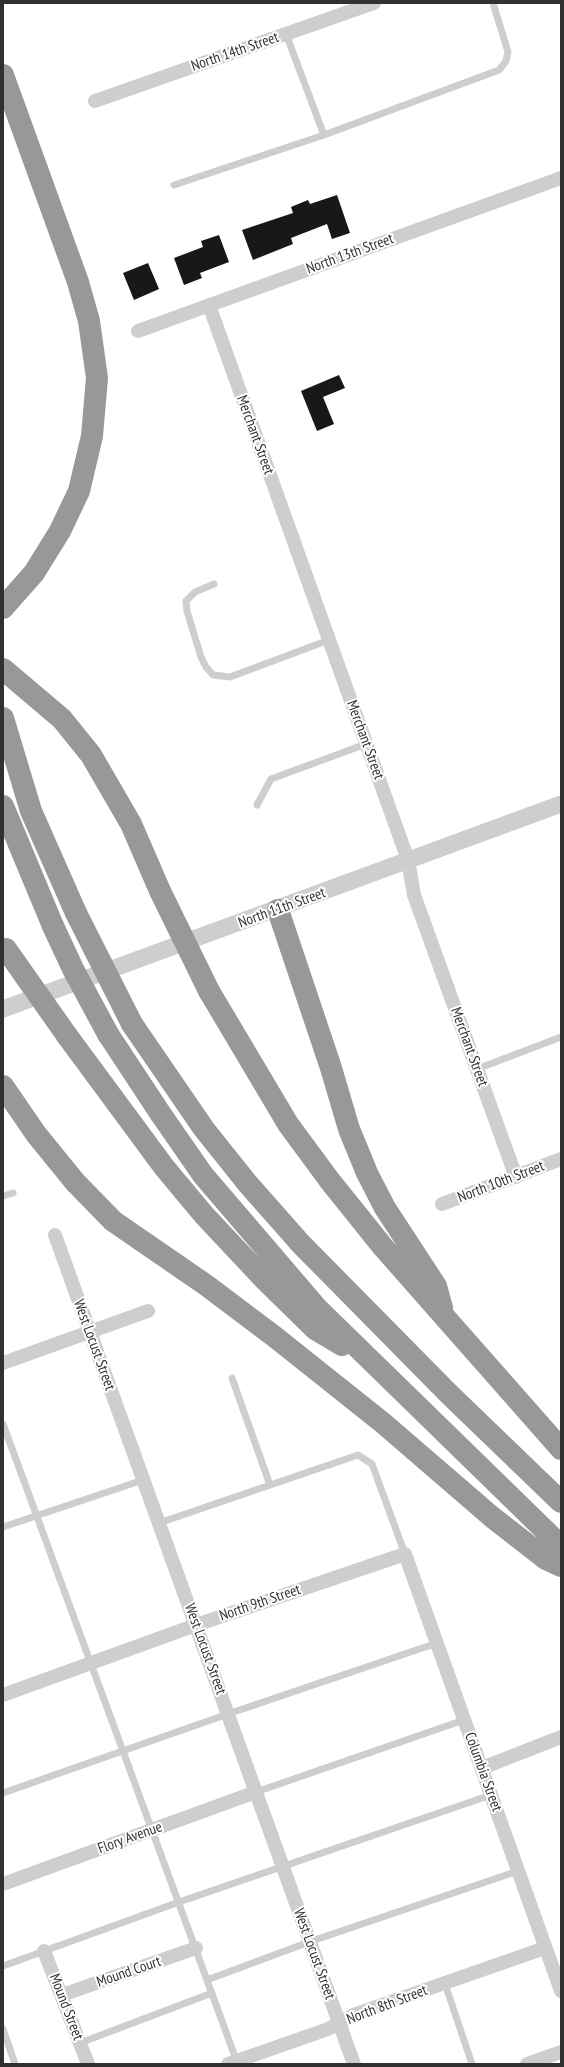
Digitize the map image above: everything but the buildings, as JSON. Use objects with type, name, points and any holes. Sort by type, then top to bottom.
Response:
[{"type":"highway","points":[[3,75],[78,282],[89,321],[97,378],[92,436],[79,492],[60,531],[34,573],[3,608]]},
{"type":"highway","points":[[3,669],[62,719],[91,755],[131,824],[160,891],[209,991],[288,1124],[383,1247],[561,1449]]},
{"type":"highway","points":[[3,718],[31,811],[76,913],[132,1024],[204,1129],[248,1184],[301,1244],[449,1394],[561,1502]]},
{"type":"highway","points":[[3,806],[53,926],[73,969],[108,1034],[160,1113],[203,1174],[316,1307],[561,1546]]},
{"type":"highway","points":[[278,910],[331,1068],[349,1129],[367,1173],[385,1208],[436,1286],[443,1315]]},
{"type":"highway","points":[[5,947],[68,1037],[164,1167],[204,1215],[266,1281],[315,1329],[373,1363]]},
{"type":"highway","points":[[3,1086],[36,1134],[75,1182],[114,1221],[206,1285],[275,1337],[383,1423],[492,1517],[546,1559],[561,1566]]},
{"type":"street","name":"North 14th Street","points":[[95,101],[374,3]]},
{"type":"street","name":"North 13th Street","points":[[138,331],[561,178]]},
{"type":"street","name":"Merchant Street","points":[[209,305],[408,860],[414,895],[516,1177]]},
{"type":"street","name":"North 11th Street","points":[[3,1009],[278,910],[408,860],[561,804]]},
{"type":"street","name":"North 10th Street","points":[[442,1204],[561,1159]]},
{"type":"street","name":"West Locust Street","points":[[54,1235],[354,2064]]},
{"type":"street","points":[[3,1363],[148,1311]]},
{"type":"street","name":"North 9th Street","points":[[3,1695],[196,1625],[405,1554]]},
{"type":"street","name":"Columbia Street","points":[[405,1554],[561,1991]]},
{"type":"street","points":[[482,1768],[561,1737]]},
{"type":"street","name":"Flory Avenue","points":[[3,1884],[256,1792]]},
{"type":"street","name":"Mound Court","points":[[62,1995],[196,1948]]},
{"type":"street","name":"North 8th Street","points":[[234,2063],[328,2029],[353,2015],[545,1948]]},
{"type":"street","name":"Mound Street","points":[[44,1951],[88,2064]]},
{"type":"street","points":[[527,2064],[561,2052]]},
{"type":"lane","points":[[174,184],[324,135],[499,70],[506,61],[508,52],[493,3]]},
{"type":"lane","points":[[286,34],[324,135]]},
{"type":"lane","points":[[214,584],[195,592],[186,601],[187,611],[202,657],[206,667],[213,675],[230,677],[328,640]]},
{"type":"lane","points":[[257,805],[271,779],[366,744]]},
{"type":"lane","points":[[477,1068],[561,1037]]},
{"type":"lane","points":[[3,1196],[14,1192]]},
{"type":"lane","points":[[232,1378],[270,1485]]},
{"type":"lane","points":[[3,1424],[196,1948],[234,2063]]},
{"type":"lane","points":[[159,1523],[358,1455],[372,1464],[405,1554]]},
{"type":"lane","points":[[3,1527],[143,1480]]},
{"type":"lane","points":[[3,1793],[437,1643]]},
{"type":"lane","points":[[256,1792],[464,1720]]},
{"type":"lane","points":[[3,1966],[179,1902],[491,1795]]},
{"type":"lane","points":[[207,1980],[310,1942],[518,1871]]},
{"type":"lane","points":[[445,1984],[472,2064]]},
{"type":"lane","points":[[80,2042],[212,1993]]},
{"type":"lane","points":[[3,2029],[15,2064]]}]
